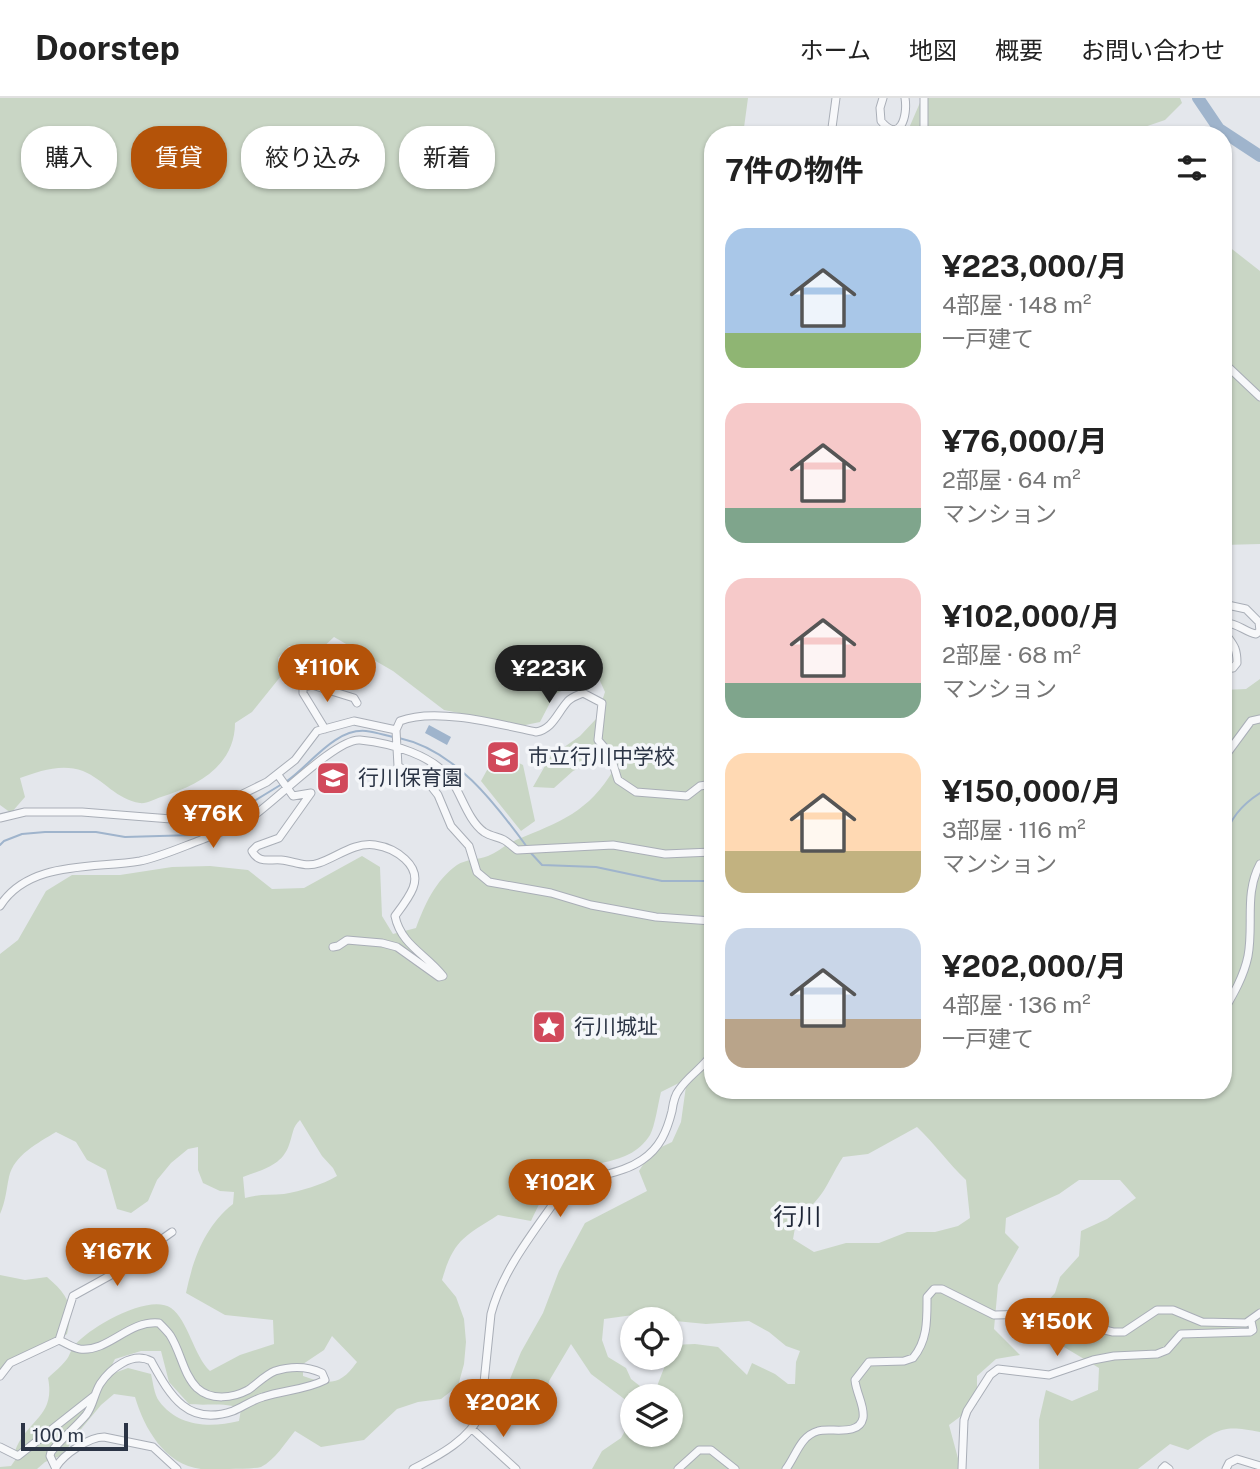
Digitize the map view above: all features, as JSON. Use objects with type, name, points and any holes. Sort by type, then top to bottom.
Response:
[{"type":"street","points":[[832,126],[836,98]]},
{"type":"street","points":[[883,98],[880,108],[881,121],[886,126]]},
{"type":"street","points":[[900,126],[906,118],[905,98]]},
{"type":"street","points":[[924,126],[925,98]]},
{"type":"street","points":[[1232,371],[1260,397]]},
{"type":"street","points":[[1232,606],[1246,609],[1259,622],[1260,631],[1256,634],[1232,623]]},
{"type":"street","points":[[1232,640],[1237,652],[1237,663],[1232,668]]},
{"type":"street","points":[[316,656],[322,688]]},
{"type":"street","points":[[326,729],[303,693],[303,687],[312,685],[354,698],[357,702]]},
{"type":"street","points":[[704,785],[687,796],[636,792],[628,788],[618,780],[610,754],[598,740],[602,703],[583,693],[570,699],[559,716],[545,730],[536,732],[448,717],[411,716],[400,721],[396,730],[398,766],[422,779],[438,795],[451,826],[469,846],[477,872],[489,882],[656,917],[704,920]]},
{"type":"street","points":[[1232,746],[1251,722],[1260,719]]},
{"type":"street","points":[[0,818],[25,811],[82,811],[171,819],[214,807],[256,789],[295,761],[313,735],[326,729],[354,721],[396,730]]},
{"type":"street","points":[[0,906],[16,887],[30,879],[91,865],[141,860],[248,820],[332,751],[356,740],[398,746],[440,769],[452,781],[466,808],[484,832],[505,841],[517,850],[613,845],[665,854],[704,852]]},
{"type":"street","points":[[278,775],[293,796],[311,793],[279,838],[257,846],[252,851],[255,856],[264,861],[281,860],[301,865],[318,863],[342,851],[374,845],[396,852],[411,864],[415,880],[395,916],[397,927],[405,940],[443,976],[439,976],[397,947],[383,943],[347,940],[333,947]]},
{"type":"street","points":[[1232,994],[1248,954],[1249,892],[1260,864]]},
{"type":"street","points":[[413,1469],[452,1445],[476,1425],[481,1412],[494,1301],[519,1254],[564,1190],[578,1183],[622,1172],[643,1160],[660,1144],[679,1089],[704,1062]]},
{"type":"street","points":[[0,1376],[10,1363],[59,1340],[73,1296],[111,1275],[172,1232]]},
{"type":"street","points":[[786,1469],[807,1436],[818,1430],[853,1429],[859,1426],[863,1420],[863,1409],[855,1380],[869,1362],[904,1361],[913,1358],[924,1341],[927,1297],[934,1289],[942,1289],[994,1315],[1038,1314],[1113,1332],[1124,1332],[1157,1310],[1173,1310],[1202,1322],[1251,1321],[1260,1313]]},
{"type":"street","points":[[962,1469],[964,1420],[967,1410],[990,1375],[998,1369],[1049,1375],[1093,1360],[1167,1350],[1181,1334],[1250,1332],[1253,1330],[1251,1321]]},
{"type":"street","points":[[56,1468],[50,1456],[51,1452],[88,1413],[101,1383],[114,1368],[133,1358],[147,1358],[151,1361],[180,1405],[192,1412],[209,1415],[223,1414],[260,1397],[315,1385],[325,1380],[322,1373],[308,1367],[288,1368],[272,1372],[247,1390],[230,1396],[215,1396],[200,1390],[191,1381],[170,1336],[159,1323],[141,1323],[90,1349],[77,1349],[59,1340]]},
{"type":"street","points":[[0,1447],[18,1456],[95,1396]]},
{"type":"street","points":[[472,1429],[516,1469]]},
{"type":"street","points":[[56,1468],[61,1459],[73,1451],[104,1437],[153,1447],[177,1469]]},
{"type":"street","points":[[678,1469],[699,1450],[711,1450],[735,1469]]},
{"type":"street","points":[[1226,1469],[1229,1463],[1237,1459],[1260,1466]]},
{"type":"street","points":[[1162,1469],[1165,1466],[1169,1469]]},
{"type":"green space","points":[[0,98],[748,98],[744,126],[704,126],[704,1099],[1232,1099],[1232,690],[1246,689],[1260,679],[1260,1432],[1237,1428],[1221,1430],[1188,1450],[1170,1444],[1138,1469],[1039,1469],[1039,1420],[1046,1390],[1072,1401],[1098,1390],[1099,1368],[1059,1344],[1043,1306],[1055,1293],[1060,1277],[1079,1256],[1081,1231],[1107,1219],[1136,1198],[1120,1180],[1079,1180],[1059,1194],[1006,1218],[1005,1233],[1019,1247],[998,1285],[994,1329],[1020,1355],[996,1359],[977,1376],[977,1404],[949,1425],[963,1469],[592,1469],[602,1451],[620,1439],[620,1447],[683,1447],[683,1384],[658,1384],[663,1370],[683,1370],[683,1345],[718,1347],[747,1375],[752,1363],[788,1384],[795,1384],[796,1362],[800,1351],[786,1346],[749,1321],[706,1324],[683,1322],[683,1307],[620,1307],[620,1317],[604,1319],[602,1340],[608,1357],[620,1364],[620,1370],[627,1370],[637,1384],[620,1384],[620,1396],[591,1374],[571,1344],[549,1381],[540,1420],[509,1415],[504,1394],[521,1352],[543,1313],[559,1271],[585,1223],[647,1191],[639,1171],[651,1152],[672,1142],[681,1122],[687,1079],[661,1092],[652,1131],[640,1147],[616,1159],[576,1169],[564,1175],[549,1187],[531,1221],[498,1215],[469,1234],[456,1247],[442,1280],[456,1297],[464,1319],[464,1364],[458,1386],[441,1399],[418,1402],[397,1409],[364,1440],[321,1447],[295,1431],[275,1456],[261,1467],[201,1469],[188,1466],[167,1453],[150,1432],[135,1397],[114,1394],[101,1405],[72,1440],[65,1454],[45,1462],[37,1469],[0,1469],[11,1466],[20,1453],[15,1451],[20,1441],[44,1410],[48,1402],[48,1378],[65,1362],[83,1338],[120,1314],[149,1305],[171,1308],[182,1321],[210,1371],[240,1355],[274,1344],[273,1320],[225,1315],[186,1293],[202,1244],[215,1222],[233,1204],[234,1192],[220,1191],[203,1183],[198,1170],[198,1147],[188,1149],[171,1163],[157,1180],[148,1201],[131,1213],[117,1209],[106,1170],[87,1160],[76,1142],[56,1132],[28,1150],[16,1162],[9,1177],[0,1214],[0,954],[18,940],[46,891],[72,875],[120,875],[172,867],[210,866],[248,870],[272,889],[304,888],[362,856],[380,867],[382,916],[393,934],[416,928],[437,886],[457,865],[488,856],[572,814],[594,796],[614,769],[596,760],[573,771],[554,788],[533,787],[550,757],[580,736],[596,719],[605,692],[596,672],[554,695],[540,722],[511,728],[484,718],[444,710],[393,671],[334,637],[319,651],[289,646],[278,658],[281,676],[252,712],[235,723],[233,738],[221,762],[212,772],[188,787],[140,803],[124,798],[83,771],[59,768],[20,778],[25,797],[11,813],[0,805]],"holes":[[[300,1120],[337,1176],[297,1191],[245,1198],[243,1177],[276,1163],[286,1152],[294,1128]],[[917,1127],[966,1180],[970,1218],[958,1226],[935,1232],[907,1232],[879,1243],[846,1243],[814,1252],[793,1239],[797,1217],[820,1197],[843,1157],[868,1154]],[[332,1336],[357,1362],[345,1376],[333,1381],[320,1381],[303,1376],[303,1364],[324,1350]],[[141,1351],[161,1351],[169,1382],[189,1404],[223,1405],[241,1409],[239,1421],[206,1425],[185,1421],[167,1410],[159,1401],[151,1374],[128,1368],[106,1376],[115,1359]]]},
{"type":"green space","points":[[922,98],[1180,98],[1182,103],[1165,120],[1147,126],[910,126]]},
{"type":"green space","points":[[1232,249],[1260,271],[1260,544],[1232,545]]},
{"type":"green space","points":[[497,752],[523,765],[535,821],[521,831],[481,781]]},
{"type":"green space","points":[[0,1275],[25,1280],[47,1277],[65,1296],[70,1316],[67,1334],[50,1345],[14,1358],[0,1376]]},
{"type":"water","points":[[429,725],[451,737],[447,745],[425,733]]},
{"type":"waterway","points":[[1198,98],[1217,126]]},
{"type":"waterway","points":[[1232,138],[1260,156]]},
{"type":"waterway","points":[[287,781],[333,741],[344,735],[366,731],[393,737]]},
{"type":"waterway","points":[[399,738],[419,744],[456,766],[487,796],[527,847]]},
{"type":"waterway","points":[[0,845],[22,834],[45,832],[96,832],[125,837],[194,835],[282,784]]},
{"type":"waterway","points":[[1232,821],[1247,802],[1260,793]]},
{"type":"waterway","points":[[530,852],[542,865],[596,867],[662,881],[704,881]]},
{"type":"place","name":"市立行川中学校","points":[[503,757]]},
{"type":"place","name":"行川保育園","points":[[333,778]]},
{"type":"place","name":"行川城址","points":[[549,1027]]},
{"type":"district","name":"行川","points":[[797,1217]]}]
